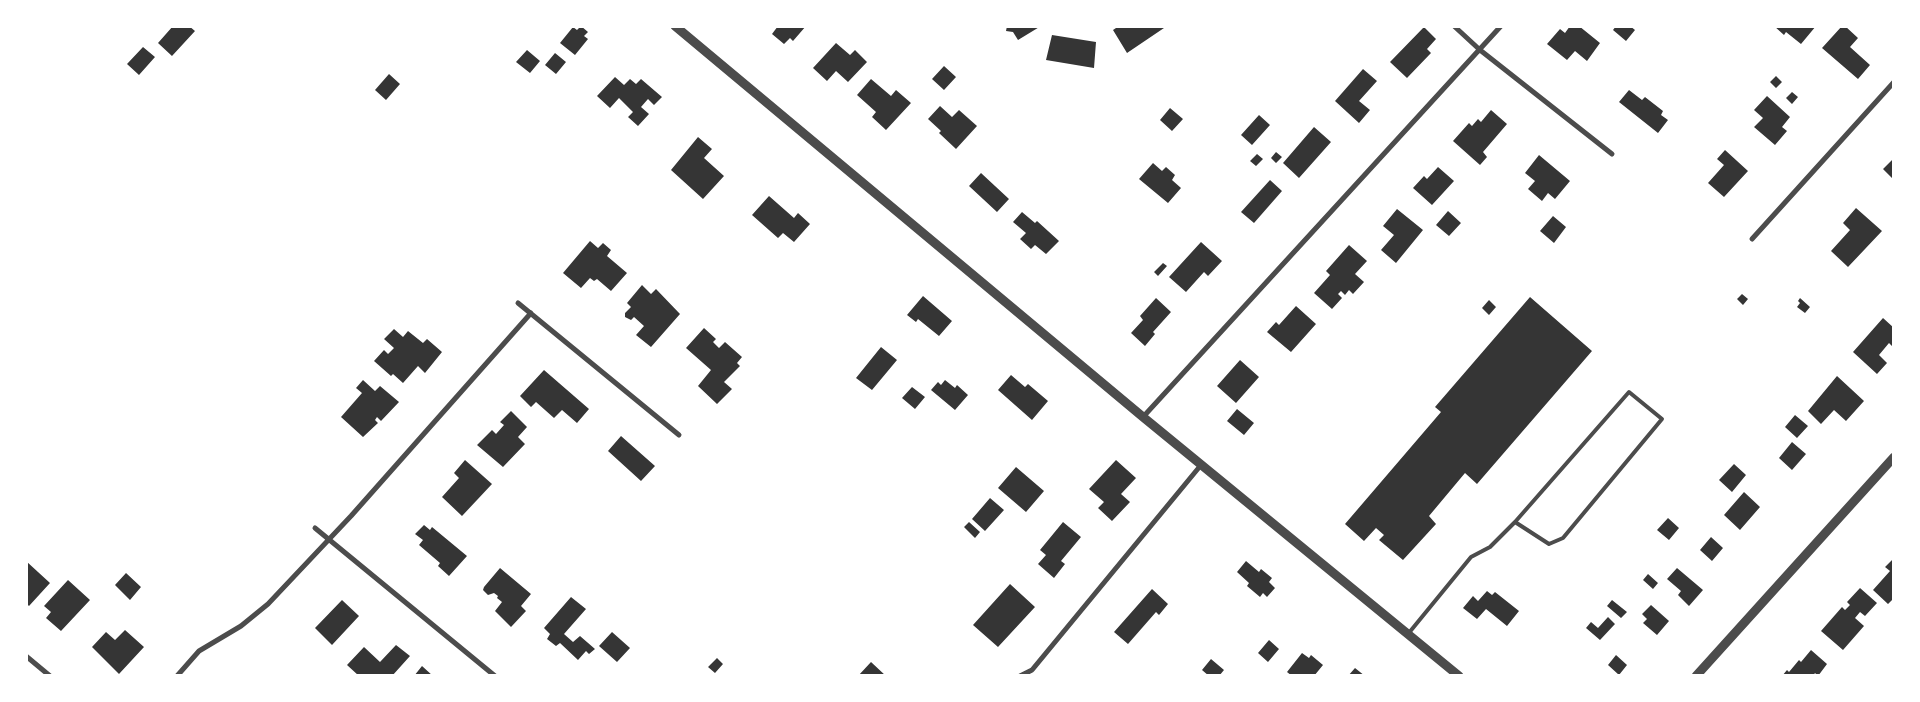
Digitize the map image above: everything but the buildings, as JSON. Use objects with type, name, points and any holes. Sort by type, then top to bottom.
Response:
[{"type":"street","points":[[675,26],[1142,417],[1459,676]]},
{"type":"street","points":[[1454,26],[1480,50],[1612,154]]},
{"type":"street","points":[[1142,417],[1501,26]]},
{"type":"street","points":[[1752,239],[1894,82]]},
{"type":"street","points":[[518,303],[679,435]]},
{"type":"street","points":[[177,676],[199,651],[241,626],[268,604],[351,516],[531,313]]},
{"type":"street","points":[[1696,676],[1894,456]]},
{"type":"street","points":[[1020,676],[1032,670],[1201,465]]},
{"type":"street","points":[[315,528],[495,676]]},
{"type":"street","points":[[26,656],[50,676]]},
{"type":"lane","points":[[1408,634],[1471,558],[1490,547],[1515,522],[1629,392],[1662,419],[1563,538],[1549,544],[1515,522]]}]
